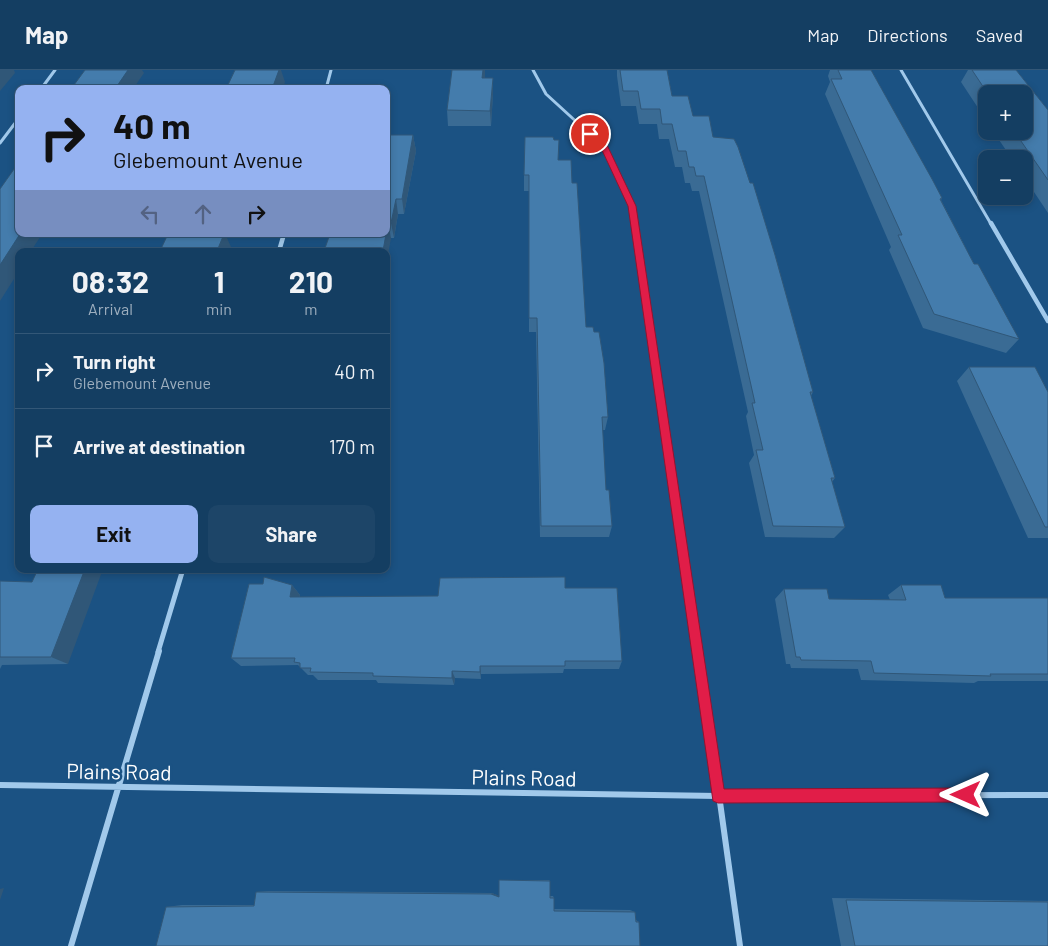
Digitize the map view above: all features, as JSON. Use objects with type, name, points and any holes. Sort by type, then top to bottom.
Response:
[{"type":"street","points":[[44,85],[55,70]]},
{"type":"street","points":[[327,85],[331,70]]},
{"type":"street","points":[[533,70],[546,94],[604,147],[632,206],[740,946]]},
{"type":"street","points":[[901,70],[1048,321]]},
{"type":"street","points":[[0,143],[15,123]]},
{"type":"street","points":[[71,946],[182,573]]},
{"type":"street","name":"Plains Road","points":[[0,786],[718,796],[1048,795]]},
{"type":"building","points":[[85,70],[128,70],[118,85],[74,85]]},
{"type":"building","points":[[235,70],[279,70],[273,85],[228,85]]},
{"type":"building","points":[[452,70],[483,70],[482,78],[493,78],[490,111],[447,110]]},
{"type":"building","points":[[620,70],[667,70],[672,96],[688,96],[693,116],[709,116],[713,137],[734,139],[738,147],[750,183],[753,183],[775,255],[813,392],[810,392],[835,478],[831,478],[845,527],[773,526],[756,450],[763,450],[752,403],[755,403],[704,176],[696,176],[694,167],[689,167],[686,151],[678,151],[672,124],[662,124],[660,109],[641,109],[638,91],[623,91]]},
{"type":"building","points":[[838,70],[871,70],[932,179],[942,198],[940,199],[974,264],[978,264],[1019,339],[934,314],[898,235],[902,235],[831,79],[842,79]]},
{"type":"building","points":[[972,70],[1016,70],[1028,85],[982,85]]},
{"type":"building","points":[[1033,91],[1048,110],[1048,180],[1033,158],[1033,150],[1027,150],[1020,140],[1033,140]]},
{"type":"building","points":[[390,135],[413,135],[402,199],[396,199],[391,223]]},
{"type":"building","points":[[525,137],[553,137],[554,140],[559,140],[558,160],[571,160],[572,183],[577,183],[586,327],[593,327],[594,332],[599,332],[604,363],[608,417],[602,417],[606,490],[609,490],[612,526],[541,526],[537,318],[529,318],[529,175],[524,175]]},
{"type":"building","points":[[15,168],[15,237],[18,237],[0,265],[0,189]]},
{"type":"building","points":[[167,237],[223,237],[218,248],[161,248]]},
{"type":"building","points":[[329,237],[385,237],[384,248],[325,248]]},
{"type":"building","points":[[969,367],[1035,367],[1048,392],[1048,527],[1045,527]]},
{"type":"building","points":[[36,573],[83,573],[51,657],[0,657],[0,581],[32,582]]},
{"type":"building","points":[[264,577],[292,585],[290,597],[438,596],[440,578],[565,577],[565,588],[617,588],[622,661],[565,661],[565,666],[480,666],[480,672],[452,671],[452,678],[373,676],[373,673],[310,672],[311,668],[300,668],[300,663],[294,662],[295,658],[231,658],[249,584],[263,584]]},
{"type":"building","points":[[901,585],[941,585],[945,598],[1048,598],[1048,674],[990,674],[991,676],[874,673],[871,661],[801,660],[800,657],[796,657],[784,589],[827,589],[829,599],[906,600]]},
{"type":"building","points":[[499,880],[550,881],[550,898],[554,898],[554,911],[635,912],[636,922],[639,922],[640,946],[156,946],[166,907],[254,906],[256,892],[491,894],[499,897]]},
{"type":"building","points":[[846,900],[1048,902],[1048,946],[855,946]]},
{"type":"route","points":[[590,134],[604,147],[632,206],[708,714],[718,796],[966,795]]}]
